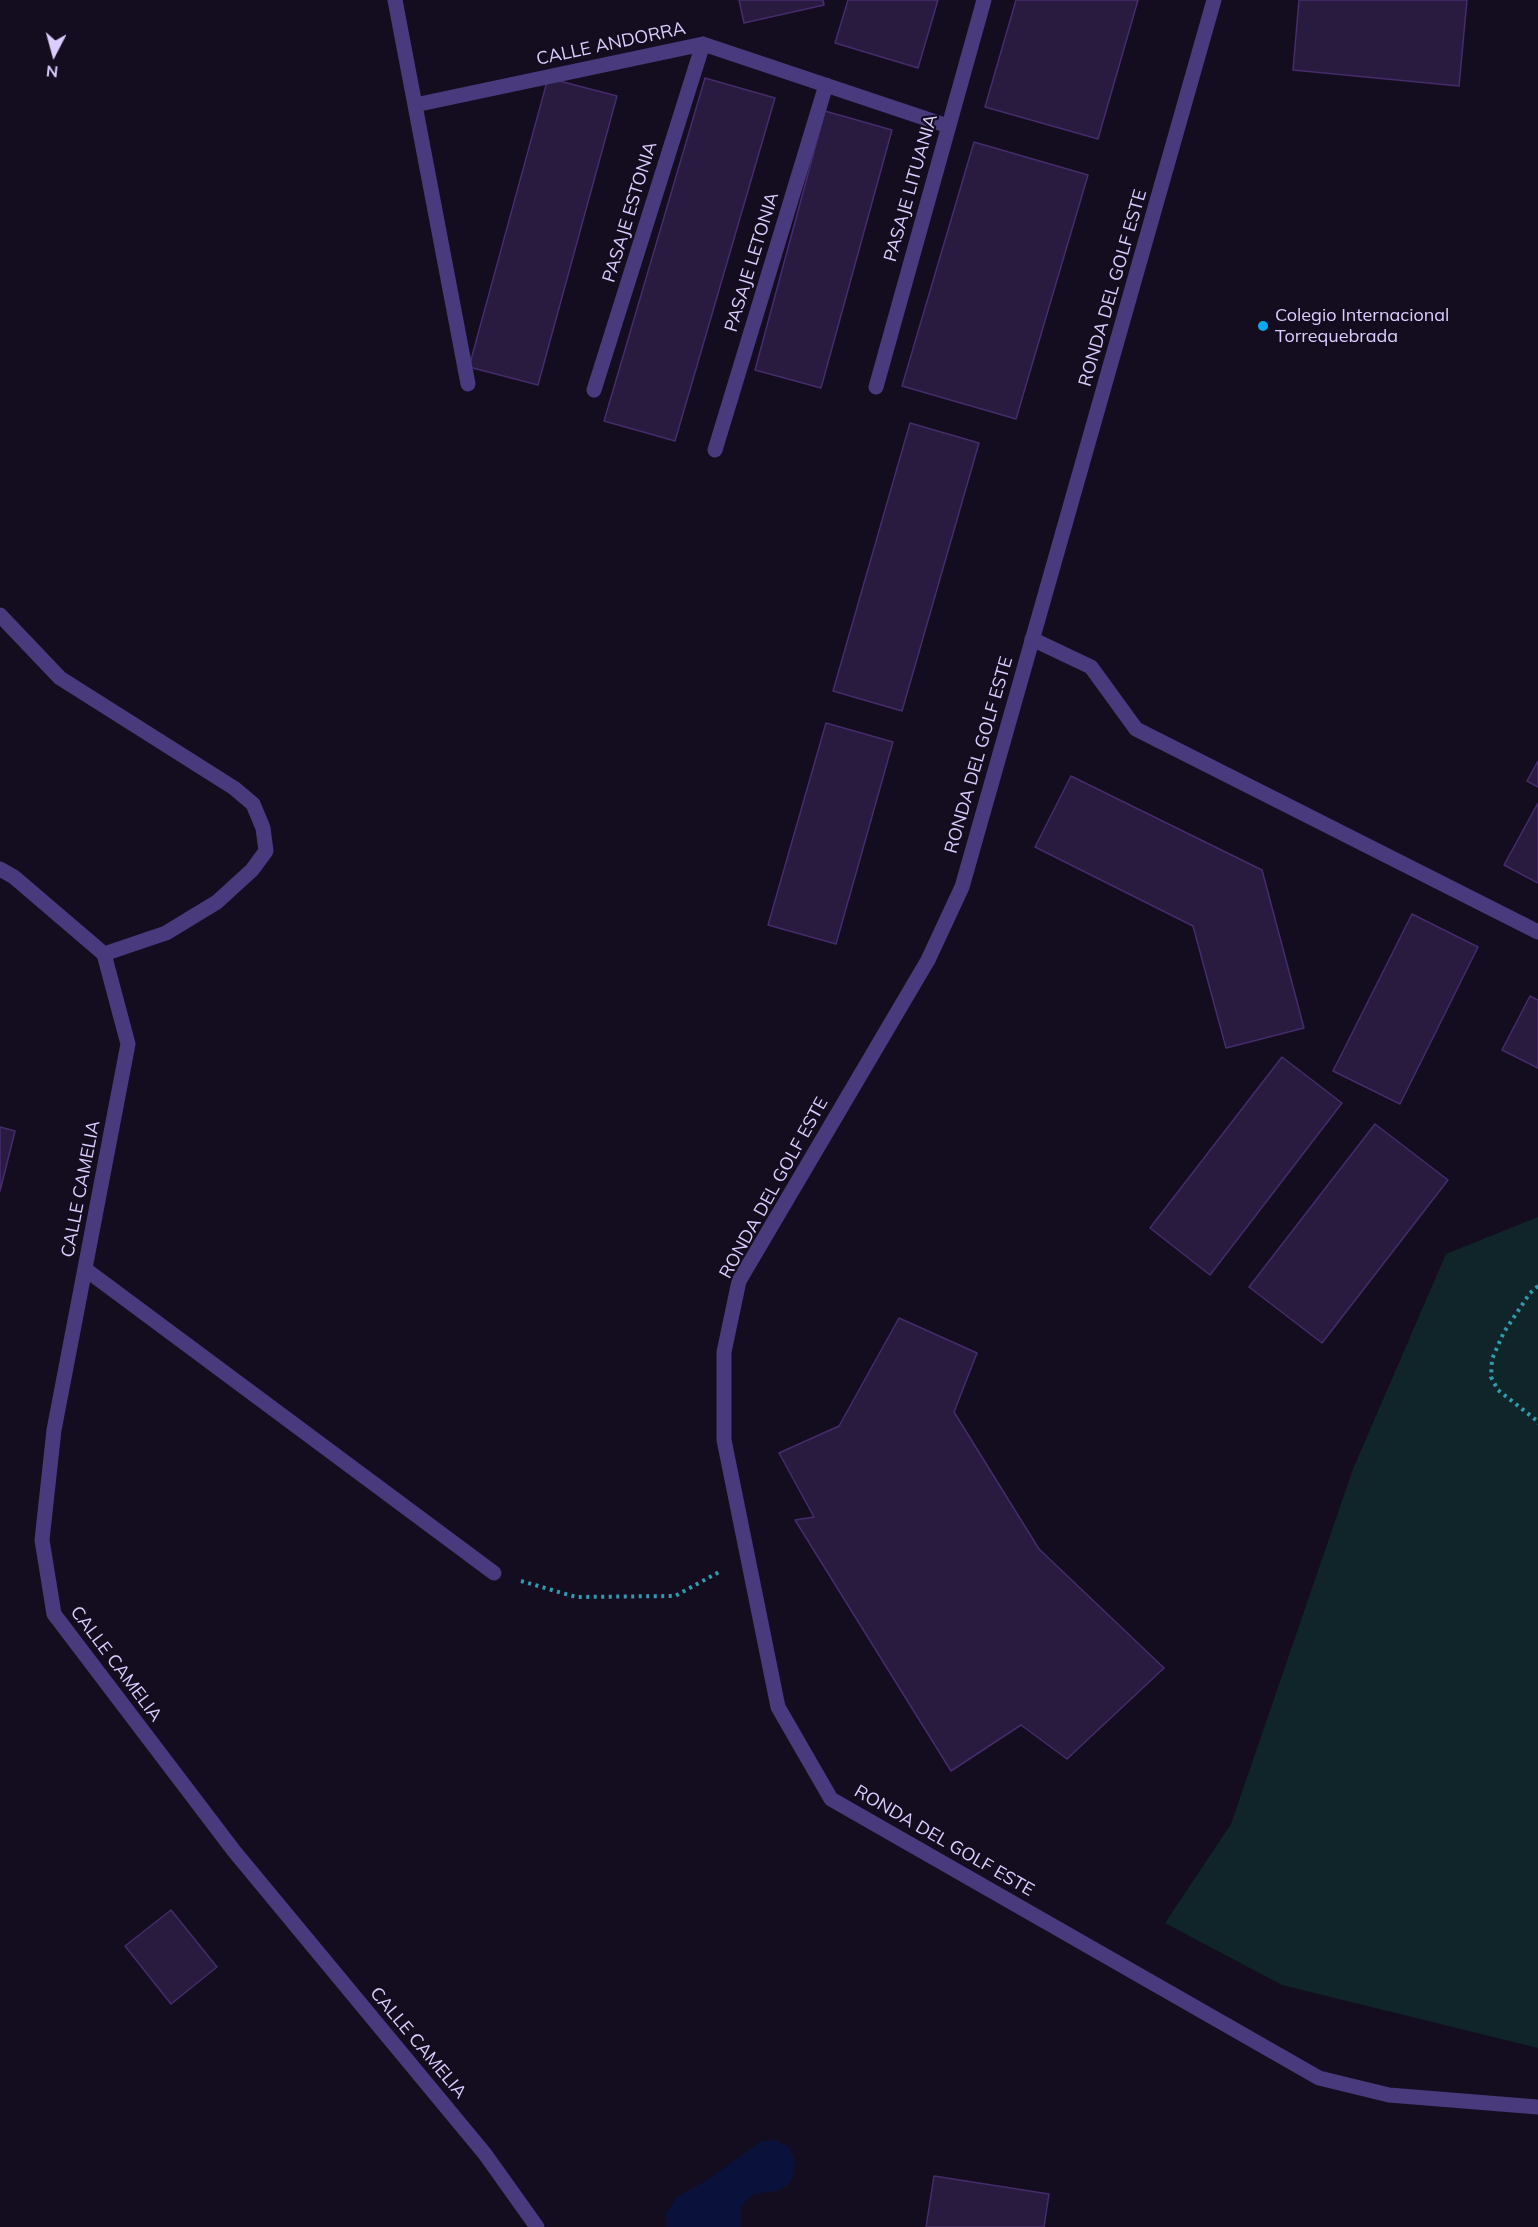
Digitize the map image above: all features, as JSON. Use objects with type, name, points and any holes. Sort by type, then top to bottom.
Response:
[{"type":"street","points":[[395,0],[468,384]]},
{"type":"street","name":"PASAJE LITUANIA","points":[[876,387],[984,0]]},
{"type":"street","name":"RONDA DEL GOLF ESTE","points":[[1214,0],[962,887],[928,960],[740,1281],[723,1352],[724,1440],[778,1707],[831,1799],[1319,2078],[1389,2095],[1538,2107]]},
{"type":"street","name":"CALLE ANDORRA","points":[[415,105],[702,44],[948,126]]},
{"type":"street","name":"PASAJE ESTONIA","points":[[594,390],[702,44]]},
{"type":"street","name":"PASAJE LETONIA","points":[[716,450],[826,85]]},
{"type":"street","points":[[0,615],[60,678],[234,788],[253,804],[263,828],[266,851],[252,870],[217,902],[166,933],[104,954],[14,877],[0,869]]},
{"type":"street","points":[[1032,639],[1091,667],[1136,729],[1538,932]]},
{"type":"street","name":"CALLE CAMELIA","points":[[104,954],[129,1044],[54,1430],[42,1540],[54,1614],[234,1851],[477,2145],[537,2227]]},
{"type":"street","points":[[85,1269],[494,1573]]},
{"type":"path","points":[[1538,1286],[1530,1293],[1504,1332],[1492,1359],[1491,1377],[1498,1390],[1538,1424]]},
{"type":"path","points":[[494,1573],[576,1597],[675,1596],[748,1557]]},
{"type":"green space","points":[[1538,1217],[1538,2048],[1282,1985],[1165,1923],[1231,1824],[1353,1469],[1446,1254]]},
{"type":"shaded area","points":[[776,2140],[789,2147],[795,2160],[794,2174],[788,2185],[777,2191],[755,2194],[746,2201],[741,2208],[741,2227],[665,2227],[666,2213],[677,2197],[707,2180],[762,2141]]},
{"type":"building","points":[[739,0],[823,0],[824,5],[744,23]]},
{"type":"building","points":[[848,0],[938,0],[918,68],[835,43]]},
{"type":"building","points":[[1016,0],[1138,0],[1098,139],[985,107]]},
{"type":"building","points":[[1299,0],[1467,0],[1459,86],[1293,70]]},
{"type":"building","points":[[548,78],[617,96],[538,385],[469,367]]},
{"type":"building","points":[[705,78],[775,98],[675,441],[604,421]]},
{"type":"building","points":[[825,111],[892,130],[821,388],[755,370]]},
{"type":"building","points":[[974,142],[1088,175],[1016,419],[902,386]]},
{"type":"building","points":[[910,423],[979,443],[902,711],[833,691]]},
{"type":"building","points":[[826,723],[893,742],[836,944],[768,925]]},
{"type":"building","points":[[1538,761],[1538,787],[1527,781]]},
{"type":"building","points":[[1071,776],[1262,870],[1304,1028],[1226,1048],[1193,926],[1035,847]]},
{"type":"building","points":[[1538,803],[1538,883],[1504,865]]},
{"type":"building","points":[[1412,914],[1478,947],[1400,1104],[1333,1071]]},
{"type":"building","points":[[1530,996],[1538,1000],[1538,1068],[1502,1050]]},
{"type":"building","points":[[1282,1057],[1342,1103],[1210,1275],[1150,1228]]},
{"type":"building","points":[[1375,1124],[1448,1180],[1322,1343],[1249,1287]]},
{"type":"building","points":[[0,1127],[15,1131],[0,1191]]},
{"type":"building","points":[[899,1318],[977,1353],[954,1412],[1039,1549],[1164,1668],[1067,1759],[1021,1725],[951,1771],[795,1520],[814,1517],[779,1453],[839,1426]]},
{"type":"building","points":[[171,1910],[217,1967],[171,2004],[125,1946]]},
{"type":"building","points":[[934,2176],[1049,2194],[1044,2227],[926,2227]]},
{"type":"place","name":"Colegio Internacional Torrequebrada","points":[[1263,326]]}]
